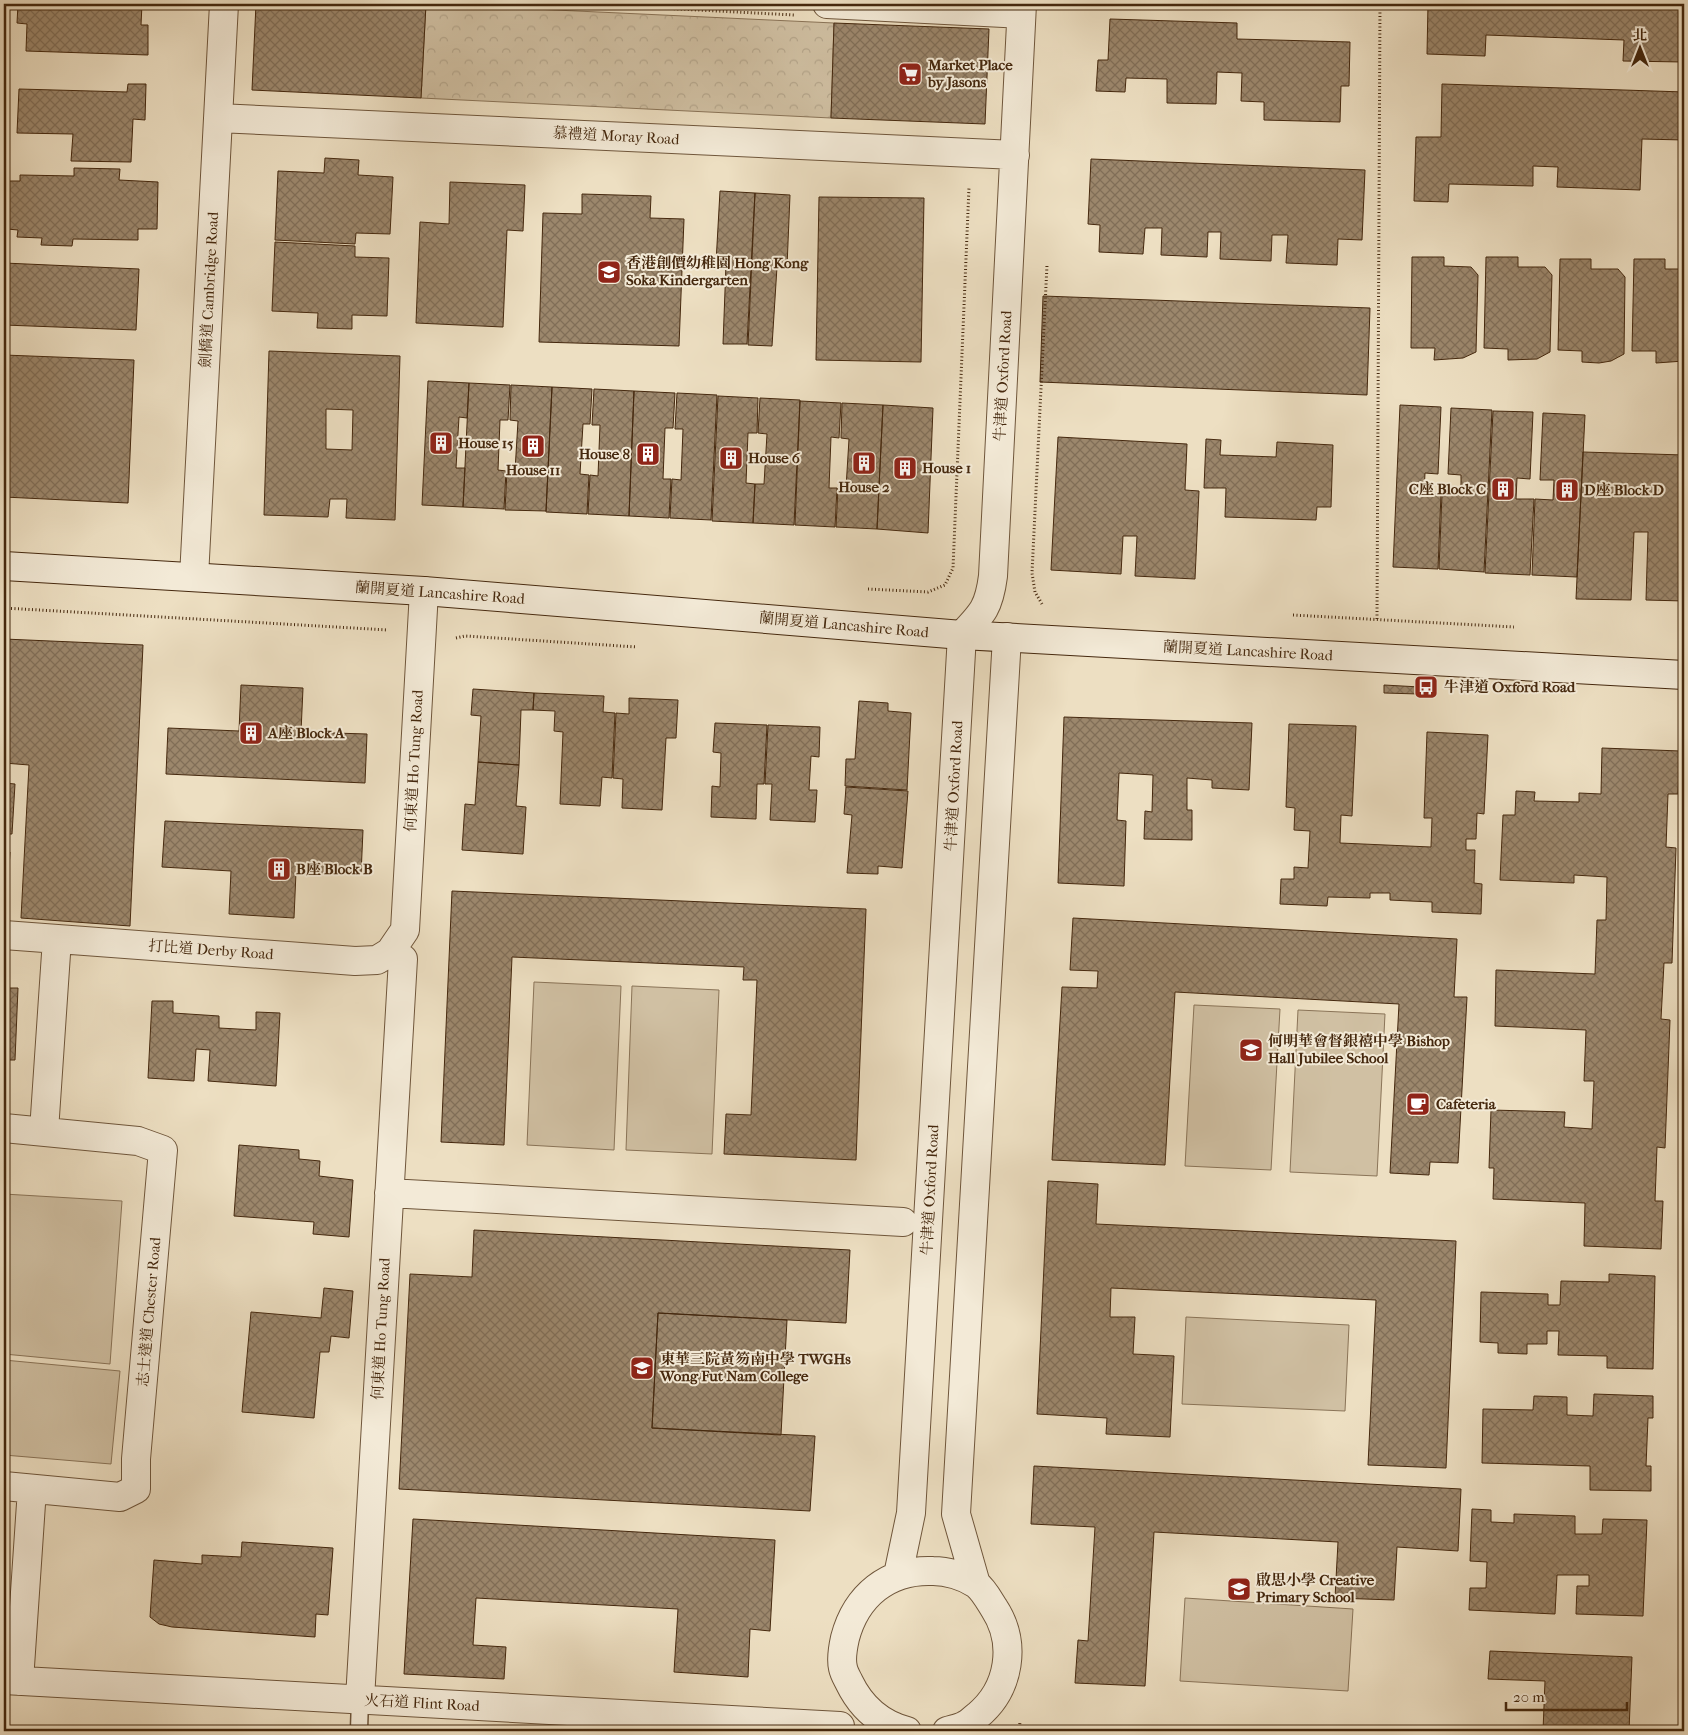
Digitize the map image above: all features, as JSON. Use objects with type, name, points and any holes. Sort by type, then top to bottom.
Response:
[{"type":"street","name":"劍橋道 Cambridge Road","points":[[194,577],[224,4]]},
{"type":"street","points":[[827,4],[1021,9]]},
{"type":"street","name":"牛津道 Oxford Road","points":[[898,1576],[911,1514],[962,635],[983,614],[988,603],[992,584],[1021,9]]},
{"type":"street","name":"慕禮道 Moray Road","points":[[218,118],[1015,155]]},
{"type":"street","name":"蘭開夏道 Lancashire Road","points":[[4,566],[424,591],[962,635],[1684,676]]},
{"type":"street","name":"何東道 Ho Tung Road","points":[[405,930],[424,591]]},
{"type":"street","points":[[948,1731],[967,1724],[987,1708],[1000,1689],[1007,1666],[1008,1643],[1002,1620],[976,1584],[956,1514],[1007,637]]},
{"type":"street","name":"打比道 Derby Road","points":[[4,935],[355,961],[377,960],[384,956],[390,952],[405,930]]},
{"type":"street","points":[[44,1131],[58,939]]},
{"type":"street","name":"何東道 Ho Tung Road","points":[[360,1700],[403,959]]},
{"type":"street","name":"志士達道 Chester Road","points":[[4,1128],[138,1141],[163,1150],[137,1449],[136,1488],[120,1497],[4,1486]]},
{"type":"street","points":[[389,1193],[903,1222]]},
{"type":"street","points":[[11,1680],[32,1488]]},
{"type":"street","points":[[840,1729],[844,1645],[849,1623],[861,1602],[878,1586],[898,1576],[915,1571],[953,1573],[976,1584]]},
{"type":"street","points":[[842,1668],[854,1692],[869,1712],[891,1727],[907,1731]]},
{"type":"street","name":"火石道 Flint Road","points":[[11,1680],[448,1704],[840,1729]]},
{"type":"lane","points":[[359,1730],[360,1700]]},
{"type":"path","points":[[583,4],[801,15]]},
{"type":"path","points":[[1289,615],[1377,619],[1380,4]]},
{"type":"path","points":[[868,589],[928,592],[945,586],[953,568],[969,181]]},
{"type":"path","points":[[1047,260],[1032,573],[1035,592],[1041,604],[1050,604]]},
{"type":"path","points":[[4,608],[388,630],[394,636]]},
{"type":"path","points":[[452,639],[465,636],[644,647]]},
{"type":"green space","points":[[426,4],[834,23],[831,118],[421,98]]},
{"type":"green space","points":[[534,982],[621,986],[614,1150],[527,1145]]},
{"type":"green space","points":[[632,986],[719,990],[712,1154],[626,1150]]},
{"type":"green space","points":[[1194,1005],[1280,1009],[1271,1170],[1185,1166]]},
{"type":"green space","points":[[1298,1010],[1385,1014],[1377,1176],[1290,1172]]},
{"type":"green space","points":[[4,1194],[122,1201],[110,1364],[4,1354]]},
{"type":"green space","points":[[1186,1317],[1349,1325],[1345,1411],[1182,1404]]},
{"type":"green space","points":[[4,1360],[120,1371],[111,1464],[4,1455]]},
{"type":"green space","points":[[1185,1598],[1353,1609],[1348,1691],[1180,1681]]},
{"type":"building","points":[[18,4],[142,4],[141,25],[148,25],[148,55],[26,51],[27,24],[17,23]]},
{"type":"building","points":[[256,4],[426,4],[421,98],[252,90]]},
{"type":"building","points":[[1428,4],[1684,4],[1683,62],[1623,61],[1624,40],[1486,35],[1485,56],[1427,54]]},
{"type":"building","points":[[1110,19],[1237,23],[1237,39],[1350,42],[1349,86],[1341,86],[1340,122],[1264,120],[1264,102],[1241,101],[1242,73],[1217,72],[1216,104],[1167,103],[1167,79],[1126,78],[1125,92],[1096,91],[1098,60],[1108,60]]},
{"type":"building","name":"Market Place by Jasons","points":[[834,23],[989,29],[985,124],[831,118]]},
{"type":"building","points":[[128,84],[146,84],[145,120],[133,119],[131,162],[71,161],[73,134],[17,133],[19,89],[127,92]]},
{"type":"building","points":[[1442,84],[1684,92],[1684,140],[1642,139],[1640,190],[1557,187],[1558,167],[1533,166],[1533,186],[1449,184],[1448,202],[1414,201],[1416,137],[1441,137]]},
{"type":"building","points":[[325,158],[359,160],[358,175],[393,177],[390,234],[356,233],[355,244],[275,240],[278,171],[324,173]]},
{"type":"building","points":[[1091,159],[1365,170],[1362,240],[1338,239],[1337,265],[1286,263],[1288,235],[1272,235],[1271,261],[1220,259],[1221,232],[1208,232],[1207,257],[1161,255],[1162,228],[1145,228],[1143,254],[1099,252],[1100,225],[1088,224]]},
{"type":"building","points":[[74,168],[120,169],[119,180],[158,182],[157,229],[138,229],[138,240],[73,239],[72,246],[41,245],[42,238],[17,237],[18,230],[7,229],[7,181],[20,181],[20,175],[74,176]]},
{"type":"building","points":[[450,182],[525,185],[523,231],[507,230],[503,327],[416,323],[420,222],[449,224]]},
{"type":"building","points":[[720,191],[755,193],[747,344],[723,344],[726,264],[716,263]]},
{"type":"building","points":[[755,193],[790,195],[787,267],[777,267],[772,346],[748,345]]},
{"type":"building","name":"香港創價幼稚園 Hong Kong Soka Kindergarten","points":[[582,194],[651,196],[650,218],[684,219],[679,346],[539,342],[543,213],[582,214]]},
{"type":"building","points":[[819,197],[924,198],[921,362],[816,360]]},
{"type":"building","points":[[275,242],[355,246],[355,257],[389,258],[387,316],[352,315],[352,329],[317,328],[318,313],[272,311]]},
{"type":"building","points":[[1412,257],[1444,257],[1444,266],[1471,267],[1478,275],[1476,352],[1463,358],[1434,360],[1435,348],[1411,348]]},
{"type":"building","points":[[1486,257],[1518,257],[1518,267],[1545,267],[1552,275],[1550,352],[1537,359],[1508,360],[1508,349],[1484,348]]},
{"type":"building","points":[[1560,259],[1591,259],[1591,269],[1618,269],[1625,277],[1624,354],[1611,361],[1599,363],[1582,362],[1582,351],[1558,350]]},
{"type":"building","points":[[1634,259],[1665,259],[1665,269],[1684,269],[1684,361],[1656,363],[1656,351],[1632,351]]},
{"type":"building","points":[[4,263],[139,269],[136,330],[4,325]]},
{"type":"building","points":[[1043,296],[1370,308],[1367,395],[1040,382]]},
{"type":"building","points":[[269,351],[400,356],[395,520],[346,518],[347,499],[330,499],[328,517],[264,515]],"holes":[[[326,409],[353,410],[352,450],[326,449]]]},
{"type":"building","points":[[4,355],[134,360],[128,503],[4,497]]},
{"type":"building","name":"House 15","points":[[428,381],[469,383],[467,418],[459,417],[456,468],[465,468],[463,507],[422,505]]},
{"type":"building","points":[[469,383],[510,385],[508,420],[500,420],[498,470],[506,471],[504,509],[463,507]]},
{"type":"building","name":"House 11","points":[[511,385],[552,387],[546,511],[505,510],[507,471],[515,471],[518,421],[510,420]]},
{"type":"building","points":[[552,387],[592,389],[590,424],[583,424],[580,474],[589,475],[587,514],[546,512]]},
{"type":"building","points":[[594,389],[634,391],[629,516],[588,514],[590,475],[598,476],[600,425],[592,425]]},
{"type":"building","name":"House 8","points":[[634,391],[675,393],[673,428],[665,428],[663,479],[671,479],[669,518],[629,516]]},
{"type":"building","points":[[677,393],[717,395],[711,520],[670,518],[672,479],[681,480],[683,429],[675,429]]},
{"type":"building","name":"House 6","points":[[718,396],[758,398],[757,433],[748,433],[746,483],[755,484],[753,523],[712,521]]},
{"type":"building","points":[[760,398],[800,400],[794,525],[753,523],[755,484],[764,484],[767,434],[758,433]]},
{"type":"building","points":[[800,401],[841,403],[839,438],[831,437],[829,488],[837,488],[835,527],[795,525]]},
{"type":"building","name":"House 2","points":[[842,403],[883,405],[877,529],[836,527],[838,488],[846,488],[849,439],[841,438]]},
{"type":"building","name":"House 1","points":[[883,405],[933,408],[928,533],[877,529]]},
{"type":"building","points":[[1400,405],[1441,407],[1438,474],[1425,473],[1424,493],[1441,494],[1438,569],[1393,567]]},
{"type":"building","points":[[1451,408],[1492,410],[1484,572],[1439,569],[1442,494],[1461,494],[1461,475],[1448,474]]},
{"type":"building","name":"C座 Block C","points":[[1493,411],[1533,412],[1530,479],[1517,478],[1516,499],[1534,499],[1530,575],[1485,573]]},
{"type":"building","name":"D座 Block D","points":[[1543,413],[1585,415],[1577,577],[1532,575],[1535,499],[1553,500],[1554,480],[1540,480]]},
{"type":"building","points":[[1058,437],[1187,444],[1185,490],[1199,491],[1195,579],[1135,576],[1137,536],[1123,536],[1121,574],[1051,570]]},
{"type":"building","points":[[1206,439],[1221,440],[1220,455],[1276,457],[1277,442],[1333,445],[1331,507],[1317,507],[1316,520],[1225,517],[1226,488],[1204,488]]},
{"type":"building","points":[[1583,452],[1684,455],[1684,601],[1646,600],[1648,532],[1634,532],[1631,600],[1576,599]]},
{"type":"building","points":[[4,639],[143,645],[130,926],[21,918],[29,765],[4,763]]},
{"type":"building","name":"A座 Block A","points":[[241,685],[303,688],[301,732],[367,734],[365,783],[166,774],[168,728],[239,731]]},
{"type":"building","points":[[1384,685],[1420,687],[1419,694],[1384,693]]},
{"type":"building","points":[[473,689],[534,693],[533,710],[521,710],[519,765],[478,762],[481,716],[471,715]]},
{"type":"building","points":[[534,693],[604,696],[603,712],[615,713],[612,778],[602,777],[600,806],[560,804],[563,732],[554,731],[555,711],[533,710]]},
{"type":"building","points":[[629,698],[678,700],[676,738],[666,738],[662,810],[622,808],[623,779],[613,778],[616,713],[629,714]]},
{"type":"building","points":[[859,701],[888,703],[888,711],[911,713],[907,790],[845,786],[846,759],[855,759]]},
{"type":"building","points":[[1064,717],[1252,723],[1249,790],[1212,788],[1212,780],[1187,778],[1187,810],[1192,810],[1192,840],[1144,839],[1145,811],[1152,812],[1153,775],[1119,773],[1117,820],[1126,821],[1124,886],[1058,883]]},
{"type":"building","points":[[715,723],[767,725],[764,784],[757,784],[756,819],[711,817],[712,786],[720,787],[721,753],[713,752]]},
{"type":"building","points":[[1289,724],[1356,726],[1352,816],[1341,815],[1340,843],[1431,847],[1432,818],[1424,818],[1427,732],[1488,735],[1484,814],[1477,813],[1476,839],[1466,839],[1466,850],[1475,850],[1474,883],[1482,884],[1481,914],[1432,912],[1432,902],[1390,900],[1390,893],[1370,893],[1370,898],[1328,897],[1327,906],[1280,904],[1281,879],[1294,879],[1294,867],[1308,868],[1310,831],[1294,830],[1295,808],[1286,807]]},
{"type":"building","points":[[768,725],[820,727],[819,757],[811,756],[809,790],[817,790],[815,822],[770,820],[772,784],[765,784]]},
{"type":"building","points":[[1602,748],[1680,751],[1678,794],[1668,794],[1666,847],[1676,848],[1672,963],[1664,963],[1661,1019],[1670,1020],[1665,1148],[1657,1147],[1655,1201],[1663,1201],[1661,1249],[1584,1246],[1585,1203],[1493,1199],[1494,1168],[1489,1168],[1491,1110],[1565,1112],[1564,1127],[1592,1129],[1594,1081],[1584,1081],[1586,1030],[1495,1026],[1496,970],[1595,974],[1597,920],[1606,920],[1607,877],[1574,875],[1574,883],[1500,880],[1503,815],[1515,815],[1516,791],[1535,792],[1534,801],[1579,802],[1579,793],[1601,794]]},
{"type":"building","points":[[478,762],[519,765],[516,806],[526,807],[523,854],[462,850],[465,804],[475,805]]},
{"type":"building","points":[[4,783],[15,784],[12,834],[4,834]]},
{"type":"building","points":[[846,787],[908,791],[902,868],[878,866],[878,874],[847,873],[852,815],[844,814]]},
{"type":"building","name":"B座 Block B","points":[[165,821],[363,830],[361,875],[296,872],[294,918],[229,914],[231,871],[162,867]]},
{"type":"building","points":[[4,852],[10,852],[7,901],[4,901]]},
{"type":"building","points":[[452,891],[866,909],[856,1160],[724,1154],[726,1114],[751,1115],[757,980],[743,980],[744,967],[512,957],[504,1145],[441,1142]]},
{"type":"building","points":[[1073,918],[1457,939],[1454,997],[1467,997],[1458,1163],[1430,1162],[1429,1175],[1390,1173],[1399,1004],[1175,992],[1165,1165],[1052,1160],[1062,987],[1097,988],[1098,971],[1070,970]]},
{"type":"building","points":[[4,988],[18,988],[15,1060],[4,1060]]},
{"type":"building","points":[[152,1001],[173,1001],[173,1013],[219,1016],[219,1028],[256,1030],[256,1012],[280,1013],[276,1086],[208,1081],[210,1050],[196,1049],[194,1081],[148,1078]]},
{"type":"building","points":[[239,1145],[299,1150],[299,1159],[320,1161],[319,1176],[353,1180],[349,1237],[313,1234],[314,1222],[234,1216]]},
{"type":"building","points":[[1048,1181],[1098,1184],[1096,1224],[1456,1241],[1446,1468],[1368,1465],[1376,1300],[1111,1288],[1110,1317],[1135,1317],[1133,1354],[1174,1356],[1170,1437],[1106,1434],[1107,1418],[1037,1414]]},
{"type":"building","name":"東華三院黃笏南中學 TWGHs Wong Fut Nam College","points":[[474,1230],[850,1250],[846,1323],[658,1313],[652,1428],[815,1436],[810,1511],[399,1489],[410,1274],[472,1277]]},
{"type":"building","points":[[1609,1274],[1655,1276],[1653,1369],[1607,1368],[1607,1356],[1558,1355],[1559,1331],[1547,1331],[1547,1344],[1527,1344],[1527,1354],[1498,1353],[1498,1343],[1480,1342],[1481,1292],[1548,1294],[1548,1305],[1560,1305],[1561,1281],[1609,1282]]},
{"type":"building","points":[[324,1288],[353,1291],[349,1338],[331,1336],[329,1352],[320,1352],[314,1418],[242,1412],[251,1312],[321,1318]]},
{"type":"building","points":[[658,1313],[787,1320],[781,1435],[652,1428]]},
{"type":"building","points":[[1594,1394],[1653,1396],[1653,1418],[1648,1418],[1646,1466],[1651,1466],[1651,1491],[1590,1490],[1590,1466],[1482,1463],[1483,1409],[1533,1410],[1534,1396],[1567,1397],[1567,1415],[1593,1416]]},
{"type":"building","points":[[1034,1466],[1461,1489],[1458,1551],[1397,1547],[1394,1600],[1335,1598],[1338,1542],[1154,1532],[1145,1686],[1075,1683],[1078,1640],[1088,1641],[1095,1527],[1031,1524]]},
{"type":"building","points":[[1472,1509],[1491,1510],[1491,1522],[1514,1523],[1514,1514],[1575,1516],[1575,1534],[1602,1534],[1603,1519],[1647,1520],[1643,1616],[1576,1614],[1577,1586],[1589,1586],[1589,1575],[1557,1575],[1555,1614],[1469,1610],[1470,1588],[1486,1588],[1487,1562],[1470,1561]]},
{"type":"building","points":[[413,1519],[775,1540],[770,1631],[750,1629],[748,1677],[674,1672],[678,1609],[476,1598],[473,1645],[506,1647],[504,1679],[404,1674]]},
{"type":"building","points":[[242,1542],[333,1548],[328,1615],[316,1614],[315,1637],[172,1627],[159,1624],[150,1617],[154,1560],[202,1564],[202,1555],[241,1557]]},
{"type":"building","points":[[1490,1651],[1632,1657],[1629,1731],[1543,1731],[1545,1681],[1488,1679]]},
{"type":"place","name":"Market Place by Jasons","points":[[910,74]]},
{"type":"place","name":"香港創價幼稚園 Hong Kong Soka Kindergarten","points":[[609,272]]},
{"type":"place","name":"House 15","points":[[441,443]]},
{"type":"place","name":"House 11","points":[[533,446]]},
{"type":"place","name":"House 8","points":[[648,454]]},
{"type":"place","name":"House 6","points":[[731,458]]},
{"type":"place","name":"House 2","points":[[864,463]]},
{"type":"place","name":"House 1","points":[[905,468]]},
{"type":"place","name":"C座 Block C","points":[[1503,489]]},
{"type":"place","name":"D座 Block D","points":[[1567,490]]},
{"type":"place","name":"牛津道 Oxford Road","points":[[1426,687]]},
{"type":"place","name":"A座 Block A","points":[[251,733]]},
{"type":"place","name":"B座 Block B","points":[[279,869]]},
{"type":"place","name":"何明華會督銀禧中學 Bishop Hall Jubilee School","points":[[1251,1050]]},
{"type":"place","name":"Cafeteria","points":[[1418,1104]]},
{"type":"place","name":"東華三院黃笏南中學 TWGHs Wong Fut Nam College","points":[[642,1368]]},
{"type":"place","name":"啟思小學 Creative Primary School","points":[[1239,1589]]}]
